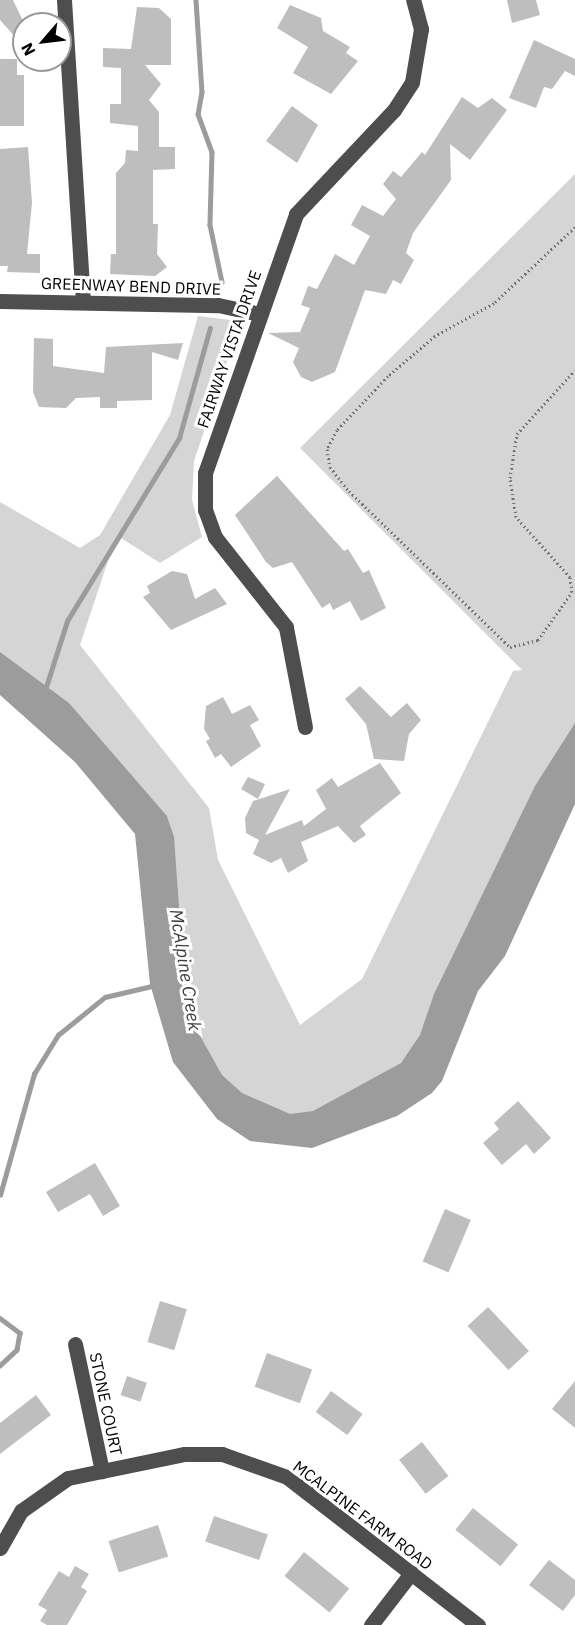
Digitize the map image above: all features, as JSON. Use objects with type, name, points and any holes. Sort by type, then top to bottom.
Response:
[{"type":"street","points":[[64,0],[83,299]]},
{"type":"street","name":"FAIRWAY VISTA DRIVE","points":[[305,727],[295,656],[284,621],[222,549],[205,510],[205,473],[296,214],[394,110],[412,82],[421,29],[413,0]]},
{"type":"street","name":"GREENWAY BEND DRIVE","points":[[0,301],[83,299],[218,305],[260,314]]},
{"type":"street","name":"STONE COURT","points":[[75,1344],[102,1471]]},
{"type":"street","name":"MCALPINE FARM ROAD","points":[[0,1548],[21,1510],[38,1495],[68,1478],[197,1453],[260,1464],[299,1486],[478,1625]]},
{"type":"street","points":[[371,1625],[411,1573]]},
{"type":"path","points":[[575,227],[494,303],[435,336],[388,376],[337,430],[327,448],[330,467],[349,491],[510,647],[538,640],[572,592],[570,577],[516,517],[510,478],[517,434],[575,370]]},
{"type":"shaded area","points":[[575,174],[575,751],[425,1074],[339,1115],[260,1115],[176,1040],[148,803],[0,668],[0,502],[80,548],[100,535],[170,415],[198,316],[231,320],[236,335],[194,461],[192,500],[202,537],[160,563],[121,538],[108,561],[80,645],[209,808],[218,860],[300,1025],[362,979],[513,671],[522,670],[300,448]]},
{"type":"shaded area","points":[[0,652],[69,703],[167,816],[174,837],[184,977],[199,1034],[222,1075],[242,1093],[290,1114],[313,1111],[401,1063],[420,1035],[434,994],[535,786],[575,723],[575,804],[505,956],[478,991],[442,1081],[432,1093],[397,1116],[312,1148],[250,1141],[217,1119],[173,1062],[150,984],[135,834],[75,762],[0,695]]},
{"type":"building","points":[[0,0],[13,0],[19,12],[12,12],[12,34],[0,20]]},
{"type":"building","points":[[507,0],[536,0],[540,15],[512,23]]},
{"type":"building","points":[[290,5],[321,18],[323,31],[350,47],[346,53],[358,61],[331,94],[293,73],[308,47],[277,28]]},
{"type":"building","points":[[137,7],[159,8],[171,19],[171,65],[145,65],[161,84],[149,100],[159,112],[159,147],[175,147],[175,169],[153,170],[153,224],[158,224],[157,254],[167,267],[155,276],[110,274],[111,254],[116,254],[116,173],[125,163],[126,150],[138,151],[138,126],[110,123],[110,104],[121,104],[121,68],[103,67],[103,48],[131,49]]},
{"type":"building","points":[[534,40],[575,59],[575,76],[565,71],[552,89],[544,87],[536,108],[509,98]]},
{"type":"building","points":[[0,59],[12,59],[12,72],[24,75],[24,126],[0,126]]},
{"type":"building","points":[[462,97],[478,108],[492,98],[507,110],[470,160],[450,144],[451,180],[413,233],[406,253],[414,260],[401,284],[393,280],[386,294],[365,290],[335,372],[312,382],[301,377],[293,362],[299,348],[268,333],[300,332],[310,308],[301,305],[308,286],[317,289],[335,254],[354,265],[370,236],[351,225],[362,205],[383,216],[396,199],[383,184],[393,171],[401,177],[422,152],[425,155]]},
{"type":"building","points":[[292,106],[318,125],[297,163],[266,141]]},
{"type":"building","points":[[28,147],[32,203],[27,254],[40,254],[40,273],[7,272],[8,266],[0,266],[0,149]]},
{"type":"building","points":[[34,338],[53,339],[53,366],[104,373],[106,347],[183,343],[178,360],[152,352],[152,400],[117,401],[117,408],[100,408],[100,397],[76,398],[66,408],[39,407],[33,392]]},
{"type":"building","points":[[277,476],[344,551],[348,549],[363,573],[369,570],[386,608],[361,621],[350,601],[333,610],[330,603],[322,608],[292,562],[273,568],[266,562],[235,515]]},
{"type":"building","points":[[172,571],[187,574],[195,599],[215,588],[227,604],[171,630],[143,597],[150,593],[147,586]]},
{"type":"building","points":[[360,686],[391,717],[407,703],[421,720],[409,734],[404,761],[374,759],[366,724],[345,699]]},
{"type":"building","points":[[223,697],[232,714],[250,705],[259,720],[250,725],[261,746],[231,767],[221,754],[215,758],[206,741],[210,739],[204,729],[206,706]]},
{"type":"building","points":[[380,763],[401,793],[360,826],[366,835],[354,843],[338,826],[301,842],[308,861],[288,873],[281,858],[271,863],[253,854],[259,840],[246,833],[245,818],[253,801],[290,789],[265,835],[302,820],[304,826],[326,809],[316,790],[332,778],[338,787]]},
{"type":"building","points":[[248,777],[265,784],[258,799],[241,789]]},
{"type":"building","points":[[518,1101],[551,1138],[534,1154],[526,1144],[502,1165],[483,1143],[499,1129],[494,1123]]},
{"type":"building","points":[[95,1163],[120,1206],[103,1216],[90,1194],[58,1212],[46,1192]]},
{"type":"building","points":[[445,1209],[471,1220],[449,1272],[423,1261]]},
{"type":"building","points":[[160,1301],[187,1309],[174,1350],[147,1342]]},
{"type":"building","points":[[488,1307],[529,1351],[508,1370],[468,1326]]},
{"type":"building","points":[[267,1353],[312,1369],[300,1403],[255,1387]]},
{"type":"building","points":[[127,1376],[147,1383],[140,1402],[120,1395]]},
{"type":"building","points":[[575,1381],[575,1428],[552,1409]]},
{"type":"building","points":[[331,1391],[363,1414],[347,1435],[316,1412]]},
{"type":"building","points":[[36,1395],[51,1415],[0,1454],[0,1423]]},
{"type":"building","points":[[422,1442],[448,1476],[426,1494],[399,1460]]},
{"type":"building","points":[[473,1508],[518,1545],[500,1566],[455,1530]]},
{"type":"building","points":[[214,1516],[268,1535],[259,1560],[205,1542]]},
{"type":"building","points":[[158,1525],[168,1556],[119,1572],[109,1541]]},
{"type":"building","points":[[304,1552],[349,1589],[330,1613],[284,1576]]},
{"type":"building","points":[[549,1560],[575,1580],[575,1595],[563,1611],[529,1585]]},
{"type":"building","points":[[75,1566],[89,1574],[81,1587],[87,1591],[67,1625],[47,1625],[40,1621],[47,1610],[38,1605],[59,1571],[69,1577]]},
{"type":"waterway","points":[[196,0],[202,92],[198,114],[212,152],[210,225],[222,282]]},
{"type":"waterway","points":[[46,687],[67,621],[179,438],[210,328]]},
{"type":"waterway","points":[[0,1195],[34,1074],[58,1035],[105,997],[156,985]]},
{"type":"waterway","points":[[0,1318],[20,1333],[17,1350],[0,1366]]},
{"type":"water label","name":"McAlpine Creek","points":[[185,970]]}]
